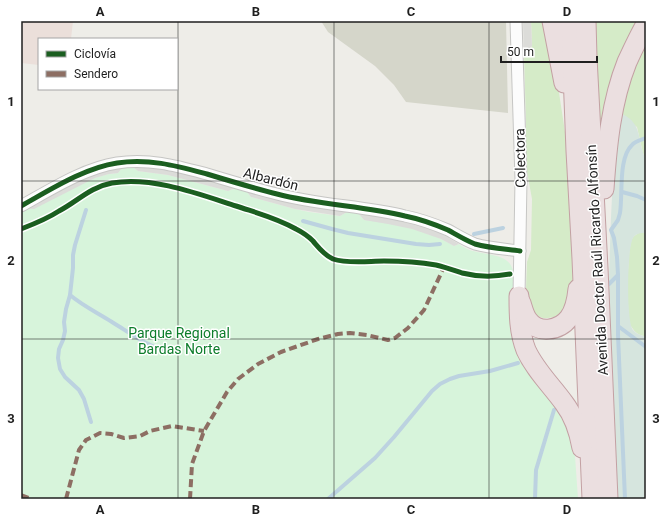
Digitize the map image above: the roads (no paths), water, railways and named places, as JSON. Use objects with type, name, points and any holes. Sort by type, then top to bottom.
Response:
[{"type":"highway","points":[[552,21],[576,151]]},
{"type":"highway","name":"Avenida Doctor Raúl Ricardo Alfonsín","points":[[571,21],[576,151],[590,263]]},
{"type":"highway","name":"Avenida Doctor Raúl Ricardo Alfonsín","points":[[586,21],[590,263],[597,499]]},
{"type":"highway","points":[[519,296],[529,321],[542,329],[558,327],[565,323],[574,310],[576,300],[590,263],[611,124],[619,85],[627,63],[646,24]]},
{"type":"highway","points":[[519,296],[520,331],[526,350],[536,368],[564,402],[574,419],[597,499]]},
{"type":"street","name":"Colectora","points":[[516,21],[520,166],[519,296]]},
{"type":"street","name":"Albardón","points":[[21,206],[94,168],[109,164],[145,161],[175,165],[291,197],[404,216],[431,223],[475,244],[520,251]]},
{"type":"waterway","points":[[625,499],[618,335],[618,275],[617,257],[611,230],[618,220],[620,213],[622,177],[625,158],[633,144],[646,138]]},
{"type":"waterway","points":[[622,192],[646,200]]},
{"type":"waterway","points":[[86,210],[73,255],[70,295],[64,322],[65,331],[59,349],[58,358],[60,369],[65,377],[79,390],[84,399],[91,422]]},
{"type":"waterway","points":[[303,221],[348,233],[416,244],[440,244]]},
{"type":"waterway","points":[[474,234],[503,228]]},
{"type":"waterway","points":[[609,284],[618,275]]},
{"type":"waterway","points":[[70,295],[137,338],[165,351]]},
{"type":"waterway","points":[[618,326],[646,347]]},
{"type":"waterway","points":[[328,499],[375,458],[432,391],[440,384],[459,376],[490,371],[518,363]]},
{"type":"waterway","points":[[535,499],[536,470],[554,410]]},
{"type":"park label","name":"Parque Regional Bardas Norte","points":[[179,342]]}]
